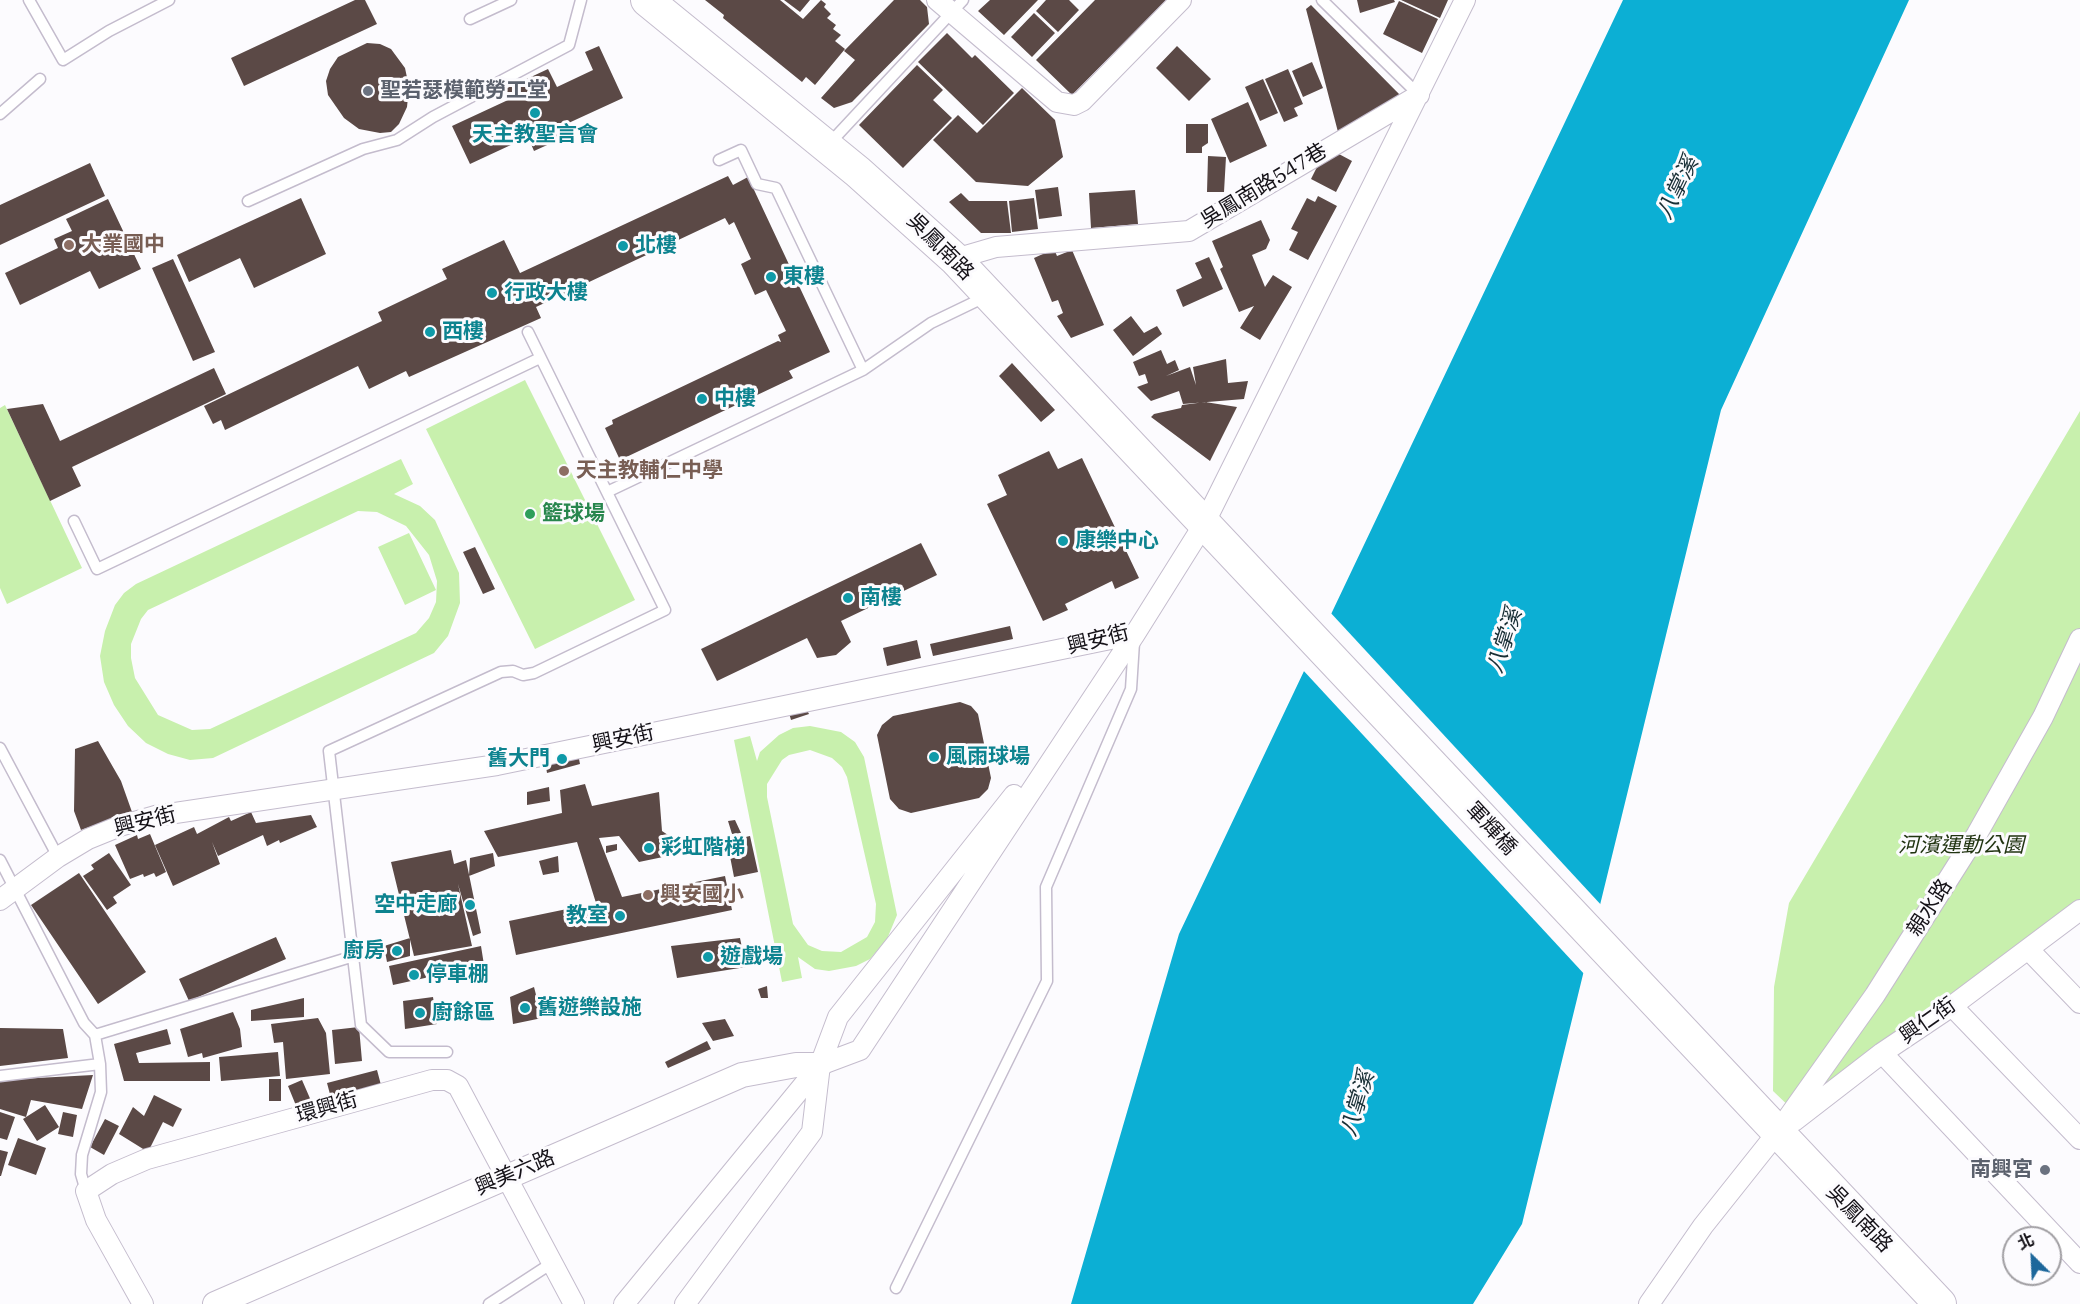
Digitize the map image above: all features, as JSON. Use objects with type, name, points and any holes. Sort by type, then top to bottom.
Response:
[{"type":"main road","name":"吳鳳南路","points":[[647,0],[897,204],[955,259],[1204,524]]},
{"type":"main road","name":"軍輝橋","points":[[1204,524],[1777,1133]]},
{"type":"main road","name":"吳鳳南路","points":[[1777,1133],[1940,1304]]},
{"type":"street","points":[[950,4],[1057,102],[1074,105],[1082,101],[1181,0]]},
{"type":"street","points":[[1204,524],[1465,0]]},
{"type":"street","name":"吳鳳南路547巷","points":[[955,259],[996,246],[1189,231],[1377,117],[1419,95]]},
{"type":"street","name":"興安街","points":[[7,895],[58,857],[88,839],[120,826],[155,816],[497,765],[1135,634],[1204,524]]},
{"type":"street","points":[[624,1304],[820,1065],[860,1050],[1135,634]]},
{"type":"street","name":"親水路","points":[[1777,1133],[1875,994],[1977,834],[2043,717],[2080,639]]},
{"type":"street","points":[[685,1304],[812,1132],[820,1065],[838,1017],[1094,694]]},
{"type":"street","name":"興仁街","points":[[1777,1133],[1882,1053],[1952,1006],[2080,910]]},
{"type":"street","points":[[2028,949],[2080,1003]]},
{"type":"street","points":[[1952,1006],[2080,1139]]},
{"type":"street","points":[[1882,1053],[2080,1263]]},
{"type":"street","name":"興美六路","points":[[215,1304],[742,1075],[796,1065],[820,1065]]},
{"type":"street","name":"環興街","points":[[86,1191],[112,1174],[147,1159],[432,1080],[447,1080],[458,1086],[508,1175],[530,1224],[574,1304]]},
{"type":"street","points":[[1649,1304],[1703,1226],[1777,1133]]},
{"type":"street","points":[[86,1191],[96,1220],[143,1304]]},
{"type":"lane","points":[[29,0],[63,60],[109,31],[169,0]]},
{"type":"lane","points":[[471,19],[511,0]]},
{"type":"lane","points":[[248,201],[363,149],[397,140],[433,117],[569,45],[581,0]]},
{"type":"lane","points":[[1322,0],[1419,95]]},
{"type":"lane","points":[[826,146],[950,4]]},
{"type":"lane","points":[[0,114],[40,79]]},
{"type":"lane","points":[[719,160],[741,150],[757,184],[776,188],[863,370]]},
{"type":"lane","points":[[608,492],[863,370],[931,323],[988,296]]},
{"type":"lane","points":[[447,1052],[389,1052],[362,1025],[329,751],[501,672],[513,671],[523,675],[534,673],[665,610],[528,332]]},
{"type":"lane","points":[[74,521],[97,569],[540,358]]},
{"type":"lane","points":[[896,1287],[1047,981],[1046,887],[1131,689],[1135,634]]},
{"type":"lane","points":[[0,748],[58,857]]},
{"type":"lane","points":[[0,860],[7,895],[84,1023],[95,1035],[100,1064],[101,1092],[82,1155],[81,1174],[86,1191]]},
{"type":"lane","points":[[95,1035],[354,956]]},
{"type":"lane","points":[[0,1076],[100,1064]]},
{"type":"lane","points":[[489,1304],[552,1263]]},
{"type":"green space","name":"籃球場","points":[[525,380],[635,600],[535,649],[426,429]]},
{"type":"green space","points":[[5,405],[82,568],[7,604],[0,588],[0,408]]},
{"type":"green space","name":"河濱運動公園","points":[[2080,411],[2080,905],[1796,1113],[1773,1091],[1774,987],[1789,903]]},
{"type":"green space","points":[[401,459],[413,484],[394,494],[420,506],[435,520],[459,573],[460,603],[448,636],[434,653],[213,758],[190,760],[168,754],[146,743],[128,726],[114,705],[104,682],[100,656],[105,631],[115,605],[124,593],[136,584]],"holes":[[[358,511],[377,512],[406,526],[429,555],[437,581],[436,602],[429,618],[416,633],[210,729],[192,730],[158,715],[135,678],[131,658],[131,644],[141,619],[148,610]]]},
{"type":"green space","points":[[409,533],[436,590],[405,605],[378,547]]},
{"type":"green space","points":[[810,726],[841,732],[855,742],[864,757],[897,915],[887,939],[870,959],[856,966],[829,971],[815,969],[798,957],[802,978],[782,982],[734,740],[750,736],[757,761],[760,752],[779,735],[793,728]],"holes":[[[810,750],[832,758],[842,767],[847,777],[876,904],[875,922],[867,937],[841,952],[822,951],[808,945],[793,924],[767,797],[767,784],[782,760],[789,755]]]},
{"type":"water","name":"八掌溪","points":[[1623,0],[1909,0],[1721,410],[1522,1224],[1473,1304],[1071,1304],[1179,934]]},
{"type":"pier","points":[[1329,611],[1603,907],[1586,976],[1302,669]]},
{"type":"building","points":[[355,0],[365,0],[377,24],[244,86],[231,58]]},
{"type":"building","points":[[705,0],[780,0],[803,19],[821,0],[831,14],[827,18],[836,25],[833,29],[841,35],[835,41],[845,49],[815,85],[806,77],[802,82],[723,18],[724,15]]},
{"type":"building","points":[[784,0],[810,0],[800,12]]},
{"type":"building","points":[[894,0],[920,0],[927,7],[929,24],[852,102],[834,108],[821,98],[855,60],[844,51]]},
{"type":"building","points":[[990,0],[1038,0],[1004,35],[978,11]]},
{"type":"building","points":[[1046,0],[1069,0],[1079,10],[1058,32],[1036,11]]},
{"type":"building","points":[[1095,0],[1166,0],[1072,95],[1036,60]]},
{"type":"building","points":[[1357,0],[1394,0],[1395,2],[1360,13]]},
{"type":"building","points":[[1401,0],[1448,0],[1440,18]]},
{"type":"building","points":[[1399,1],[1438,19],[1422,53],[1383,34]]},
{"type":"building","points":[[1311,5],[1400,95],[1338,132],[1306,9]]},
{"type":"building","points":[[1034,13],[1055,33],[1032,57],[1011,37]]},
{"type":"building","points":[[947,33],[972,58],[975,55],[1014,93],[983,125],[918,62]]},
{"type":"building","name":"聖若瑟模範勞工堂","points":[[367,43],[380,44],[391,49],[405,68],[409,87],[407,107],[399,124],[391,132],[380,133],[359,129],[344,118],[328,95],[326,81],[338,57]]},
{"type":"building","name":"天主教聖言會","points":[[599,46],[623,98],[562,126],[567,136],[534,151],[528,137],[470,164],[452,126],[508,100],[503,90],[548,69],[557,87],[593,70],[585,52]]},
{"type":"building","points":[[1177,46],[1211,79],[1189,101],[1156,68]]},
{"type":"building","points":[[1312,62],[1323,88],[1303,97],[1292,71]]},
{"type":"building","points":[[917,65],[943,90],[933,100],[952,118],[903,168],[859,125]]},
{"type":"building","points":[[1288,69],[1303,104],[1294,108],[1298,116],[1284,122],[1265,79]]},
{"type":"building","points":[[1263,79],[1278,113],[1260,121],[1245,87]]},
{"type":"building","points":[[1022,88],[1055,120],[1063,157],[1028,186],[976,182],[933,140],[958,115],[977,133]]},
{"type":"building","points":[[1248,102],[1267,146],[1230,163],[1211,119]]},
{"type":"building","points":[[1186,124],[1208,124],[1208,143],[1202,147],[1202,153],[1186,153]]},
{"type":"building","points":[[1337,153],[1352,161],[1336,192],[1311,179],[1320,161]]},
{"type":"building","points":[[1208,156],[1226,157],[1224,192],[1207,192]]},
{"type":"building","points":[[90,163],[105,196],[0,245],[0,205]]},
{"type":"building","points":[[728,176],[733,185],[748,177],[830,352],[789,371],[793,378],[620,460],[605,428],[613,424],[612,420],[778,341],[781,342],[778,335],[786,331],[766,290],[755,295],[741,264],[751,259],[734,222],[729,225],[725,218],[536,307],[541,318],[409,377],[406,371],[369,389],[358,366],[225,430],[221,420],[213,424],[204,406],[382,321],[378,312],[447,279],[442,269],[504,240],[520,273]]},
{"type":"building","points":[[1058,187],[1062,216],[1039,219],[1035,190]]},
{"type":"building","points":[[1135,190],[1138,224],[1091,228],[1089,193]]},
{"type":"building","points":[[961,193],[969,201],[1007,201],[1011,233],[981,233],[949,202]]},
{"type":"building","points":[[1318,196],[1337,206],[1308,260],[1289,250],[1298,232],[1291,229],[1307,198],[1315,202]]},
{"type":"building","points":[[301,198],[326,254],[254,288],[240,258],[189,282],[177,255]]},
{"type":"building","points":[[1034,198],[1038,229],[1012,232],[1009,201]]},
{"type":"building","points":[[108,199],[141,269],[99,289],[90,271],[20,305],[5,273],[58,248],[54,239],[72,231],[66,219]]},
{"type":"building","points":[[1261,220],[1270,240],[1266,249],[1252,255],[1265,287],[1273,275],[1292,287],[1260,340],[1240,328],[1254,306],[1239,312],[1220,269],[1223,267],[1212,241]]},
{"type":"building","points":[[1054,249],[1057,256],[1072,250],[1104,325],[1071,338],[1057,316],[1063,313],[1058,300],[1052,302],[1034,258]]},
{"type":"building","points":[[1209,257],[1223,289],[1183,307],[1176,290],[1202,278],[1195,263]]},
{"type":"building","points":[[173,259],[215,352],[193,361],[152,268]]},
{"type":"building","points":[[1131,316],[1144,333],[1157,326],[1162,334],[1133,356],[1113,330]]},
{"type":"building","points":[[1161,350],[1167,364],[1175,360],[1179,370],[1166,376],[1190,367],[1196,385],[1193,367],[1226,359],[1228,383],[1248,381],[1244,399],[1183,404],[1179,391],[1151,401],[1137,387],[1148,383],[1145,374],[1139,376],[1133,362]]},
{"type":"building","points":[[1012,363],[1055,410],[1041,422],[999,376]]},
{"type":"building","points":[[214,368],[226,394],[72,467],[81,486],[50,501],[7,409],[43,404],[60,441]]},
{"type":"building","points":[[1205,402],[1237,407],[1210,461],[1151,417],[1154,414],[1181,408],[1182,405]]},
{"type":"building","name":"康樂中心","points":[[1049,451],[1058,469],[1082,458],[1139,578],[1115,589],[1112,581],[1065,604],[1068,610],[1043,621],[987,504],[1007,495],[998,475]]},
{"type":"building","name":"南樓","points":[[921,543],[937,575],[841,621],[851,642],[836,655],[817,658],[807,638],[717,681],[701,649]]},
{"type":"building","points":[[475,547],[495,589],[483,594],[463,552]]},
{"type":"building","points":[[1010,626],[1013,639],[933,656],[930,644]]},
{"type":"building","points":[[917,640],[921,658],[887,666],[883,648]]},
{"type":"building","name":"風雨球場","points":[[960,702],[971,706],[978,714],[991,778],[988,789],[979,798],[911,813],[899,809],[890,799],[877,735],[882,725],[893,716]]},
{"type":"building","points":[[806,708],[809,714],[791,720],[789,713]]},
{"type":"building","points":[[98,741],[121,781],[132,812],[81,830],[74,811],[75,749]]},
{"type":"building","name":"舊大門","points":[[577,749],[580,764],[547,773],[544,754]]},
{"type":"building","points":[[585,784],[592,806],[659,792],[662,831],[680,843],[674,846],[671,843],[670,850],[663,857],[639,862],[619,836],[599,838],[622,897],[725,876],[732,910],[516,955],[509,921],[596,903],[577,842],[498,857],[484,831],[562,813],[560,790]]},
{"type":"building","points":[[549,787],[550,801],[527,805],[527,792]]},
{"type":"building","points":[[251,812],[256,823],[311,815],[317,827],[280,843],[279,840],[267,846],[263,835],[218,856],[212,842],[220,864],[173,886],[155,845],[194,827],[197,834],[229,817],[231,821]]},
{"type":"building","points":[[735,820],[741,833],[732,834],[728,821]]},
{"type":"building","points":[[150,834],[166,872],[156,877],[154,873],[130,879],[115,845],[137,835],[138,839]]},
{"type":"building","points":[[750,836],[758,872],[734,877],[727,841]]},
{"type":"building","points":[[617,844],[617,850],[606,853],[606,846]]},
{"type":"building","points":[[451,850],[454,864],[466,860],[481,933],[473,936],[458,884],[472,946],[414,956],[391,862]]},
{"type":"building","points":[[109,853],[131,885],[113,897],[117,903],[107,910],[83,876],[94,869],[91,865]]},
{"type":"building","points":[[493,853],[495,866],[469,876],[470,858]]},
{"type":"building","points":[[558,856],[559,872],[543,875],[539,861]]},
{"type":"building","points":[[79,873],[146,972],[98,1004],[31,905]]},
{"type":"building","points":[[276,937],[286,959],[189,1001],[179,979]]},
{"type":"building","name":"廚房","points":[[410,938],[410,956],[387,962],[384,946]]},
{"type":"building","name":"遊戲場","points":[[740,938],[746,967],[677,978],[671,946]]},
{"type":"building","name":"停車棚","points":[[481,946],[484,965],[393,985],[389,966]]},
{"type":"building","points":[[767,986],[768,998],[761,998],[758,989]]},
{"type":"building","name":"舊遊樂設施","points":[[534,987],[542,1018],[513,1024],[510,997]]},
{"type":"building","name":"廚餘區","points":[[433,997],[437,1024],[405,1029],[403,1001]]},
{"type":"building","points":[[304,998],[304,1017],[251,1021],[251,1010]]},
{"type":"building","points":[[233,1012],[240,1029],[242,1047],[203,1058],[202,1053],[188,1057],[180,1029]]},
{"type":"building","points":[[318,1018],[326,1033],[330,1074],[286,1079],[283,1042],[274,1043],[271,1024]]},
{"type":"building","points":[[725,1019],[734,1036],[713,1041],[702,1023]]},
{"type":"building","points":[[359,1027],[362,1061],[335,1064],[332,1030]]},
{"type":"building","points":[[0,1028],[63,1029],[68,1058],[0,1066]]},
{"type":"building","points":[[167,1029],[171,1044],[136,1053],[139,1063],[210,1062],[210,1081],[124,1081],[114,1044]]},
{"type":"building","points":[[707,1041],[711,1049],[668,1068],[665,1062]]},
{"type":"building","points":[[278,1052],[280,1076],[221,1081],[219,1057]]},
{"type":"building","points":[[377,1070],[381,1085],[331,1098],[327,1083]]},
{"type":"building","points":[[93,1075],[82,1109],[31,1100],[26,1117],[0,1109],[0,1080]]},
{"type":"building","points":[[269,1079],[281,1079],[281,1101],[269,1101]]},
{"type":"building","points":[[302,1080],[312,1103],[297,1108],[288,1086]]},
{"type":"building","points":[[154,1095],[182,1109],[173,1127],[163,1122],[148,1152],[119,1134],[133,1107],[144,1116]]},
{"type":"building","points":[[45,1105],[59,1127],[37,1141],[23,1119]]},
{"type":"building","points":[[0,1112],[15,1117],[7,1140],[0,1138]]},
{"type":"building","points":[[63,1112],[77,1115],[73,1137],[58,1134]]},
{"type":"building","points":[[105,1119],[119,1126],[104,1155],[90,1147]]},
{"type":"building","points":[[18,1138],[46,1148],[36,1175],[8,1165]]},
{"type":"building","points":[[0,1150],[8,1152],[1,1176],[0,1176]]},
{"type":"place","name":"聖若瑟模範勞工堂","points":[[368,91]]},
{"type":"place","name":"天主教聖言會","points":[[535,113]]},
{"type":"place","name":"大業國中","points":[[69,245]]},
{"type":"place","name":"北樓","points":[[623,246]]},
{"type":"place","name":"東樓","points":[[771,277]]},
{"type":"place","name":"行政大樓","points":[[492,293]]},
{"type":"place","name":"西樓","points":[[430,332]]},
{"type":"place","name":"中樓","points":[[702,399]]},
{"type":"place","name":"天主教輔仁中學","points":[[564,471]]},
{"type":"place","name":"籃球場","points":[[530,514]]},
{"type":"place","name":"康樂中心","points":[[1063,541]]},
{"type":"place","name":"南樓","points":[[848,598]]},
{"type":"place","name":"風雨球場","points":[[934,757]]},
{"type":"place","name":"舊大門","points":[[562,759]]},
{"type":"place","name":"彩虹階梯","points":[[649,848]]},
{"type":"place","name":"興安國小","points":[[648,895]]},
{"type":"place","name":"空中走廊","points":[[470,905]]},
{"type":"place","name":"教室","points":[[620,916]]},
{"type":"place","name":"廚房","points":[[397,951]]},
{"type":"place","name":"遊戲場","points":[[708,957]]},
{"type":"place","name":"停車棚","points":[[414,975]]},
{"type":"place","name":"舊遊樂設施","points":[[525,1008]]},
{"type":"place","name":"廚餘區","points":[[420,1013]]},
{"type":"place","name":"南興宮","points":[[2045,1170]]}]
